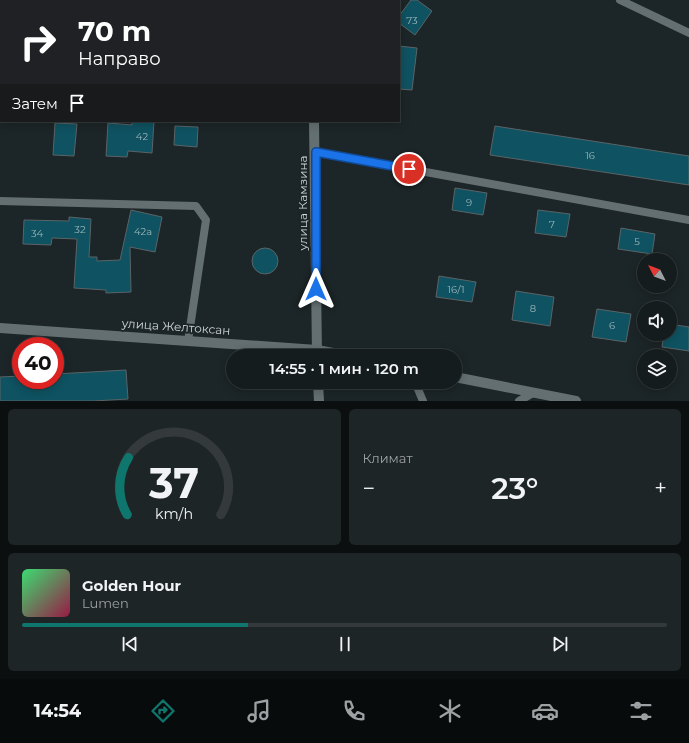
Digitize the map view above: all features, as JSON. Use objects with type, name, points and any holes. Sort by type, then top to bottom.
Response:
[{"type":"street","name":"улица Камзина","points":[[314,122],[316,152],[317,349]]},
{"type":"street","name":"улица Желтоксан","points":[[0,328],[188,341],[274,349]]},
{"type":"street","points":[[462,378],[576,401]]},
{"type":"street","points":[[319,389],[320,401]]},
{"type":"lane","points":[[620,0],[689,33]]},
{"type":"lane","points":[[316,152],[689,220]]},
{"type":"lane","points":[[0,201],[196,206],[206,220],[188,341]]},
{"type":"lane","points":[[418,389],[423,401]]},
{"type":"lane","points":[[519,401],[533,393]]},
{"type":"building","points":[[411,0],[417,0],[432,11],[415,35],[400,24],[400,15]]},
{"type":"building","points":[[400,46],[417,48],[412,90],[400,89]]},
{"type":"building","points":[[132,122],[154,122],[152,153],[128,151],[127,157],[106,156],[108,123],[132,125]]},
{"type":"building","points":[[55,123],[77,124],[74,156],[53,155]]},
{"type":"building","points":[[175,126],[198,127],[197,147],[174,145]]},
{"type":"building","points":[[495,126],[689,156],[689,185],[490,155]]},
{"type":"building","points":[[455,188],[487,193],[483,215],[452,210]]},
{"type":"building","points":[[131,210],[162,217],[155,252],[130,247],[131,292],[106,293],[106,290],[74,288],[77,239],[52,238],[51,245],[23,244],[24,220],[69,221],[69,217],[91,219],[89,257],[97,257],[97,261],[120,260]]},
{"type":"building","points":[[538,210],[570,214],[566,237],[535,233]]},
{"type":"building","points":[[621,228],[655,234],[652,253],[618,249]]},
{"type":"building","points":[[265,248],[274,252],[278,261],[274,270],[265,274],[256,270],[252,261],[256,252]]},
{"type":"building","points":[[439,276],[476,282],[472,302],[436,297]]},
{"type":"building","points":[[516,291],[554,297],[550,326],[512,320]]},
{"type":"building","points":[[597,309],[631,314],[626,342],[592,337]]},
{"type":"building","points":[[677,325],[689,327],[689,351],[662,347],[663,341],[677,341]]},
{"type":"building","points":[[126,370],[128,399],[93,401],[0,401],[0,377],[12,376],[12,389],[64,389],[64,373]]},
{"type":"route","points":[[316,289],[316,152],[409,169]]}]
